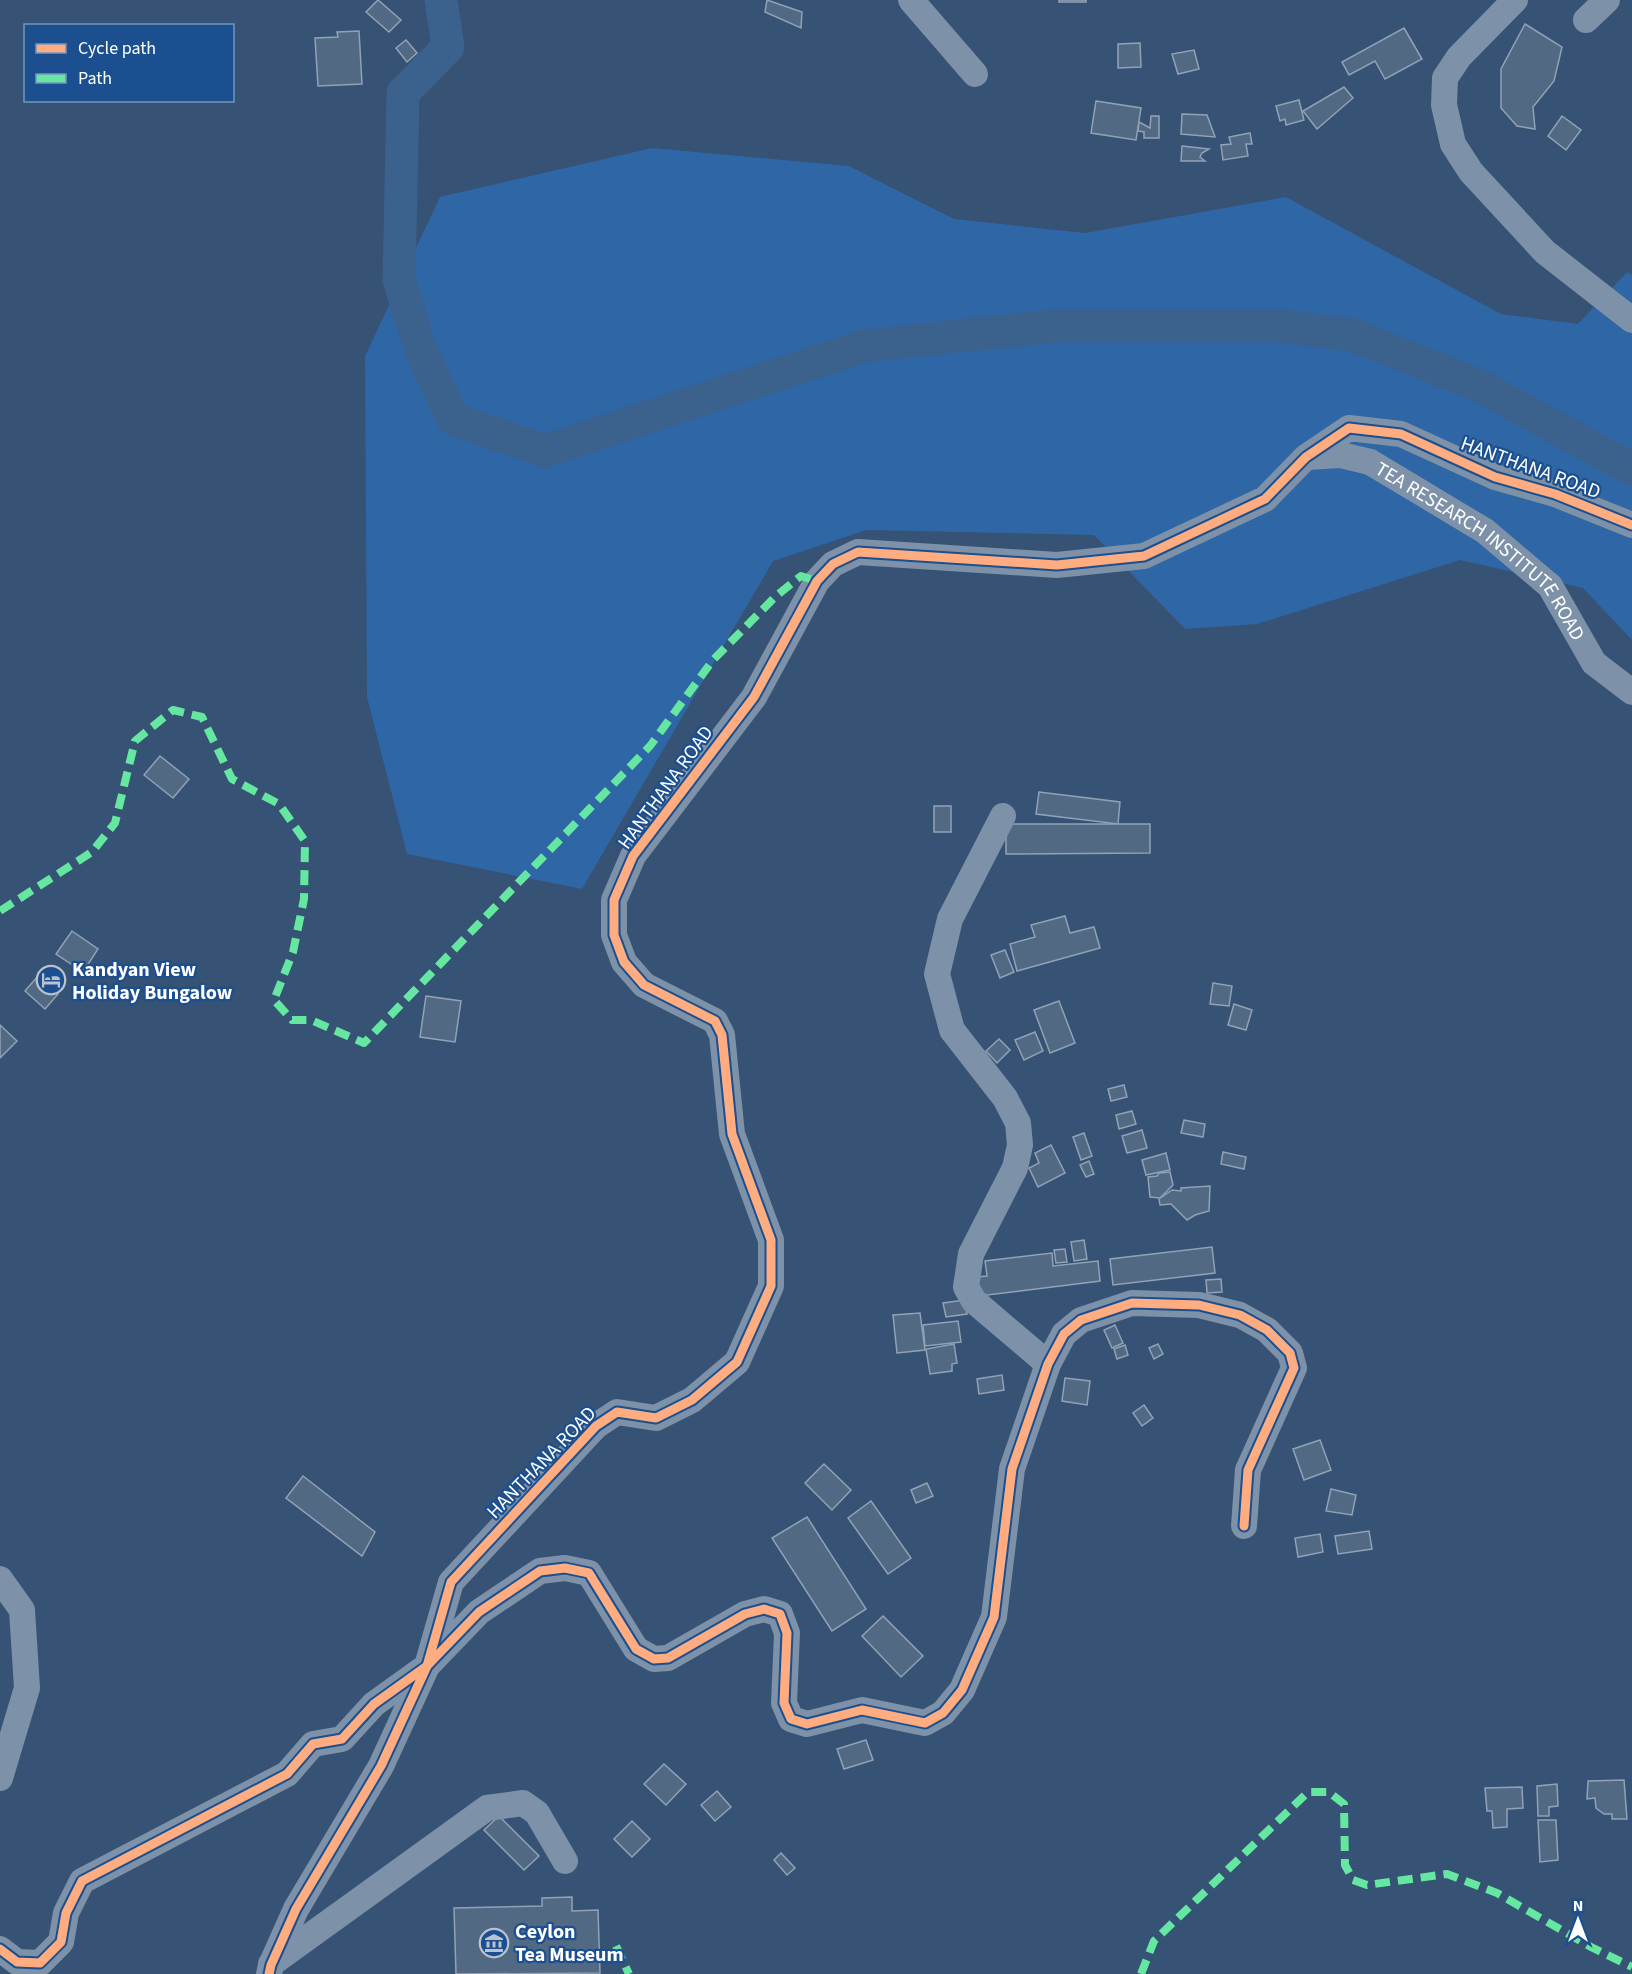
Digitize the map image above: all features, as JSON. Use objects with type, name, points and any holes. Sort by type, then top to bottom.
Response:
[{"type":"street","points":[[911,0],[975,74]]},
{"type":"street","points":[[1515,0],[1459,57],[1445,78],[1444,105],[1453,144],[1471,172],[1545,252],[1632,320]]},
{"type":"street","points":[[1586,20],[1608,0]]},
{"type":"street","name":"HANTHANA ROAD","points":[[270,1969],[296,1909],[381,1766],[427,1666],[451,1582],[596,1426],[617,1412],[656,1419],[692,1400],[737,1362],[771,1286],[771,1240],[732,1134],[722,1035],[715,1021],[644,985],[624,962],[614,935],[614,900],[633,856],[754,697],[817,580],[833,564],[858,552],[1057,565],[1144,556],[1265,499],[1306,458],[1349,428],[1401,434],[1495,477],[1555,494],[1632,525]]},
{"type":"street","name":"TEA RESEARCH INSTITUTE ROAD","points":[[1306,458],[1341,455],[1370,462],[1485,531],[1550,586],[1594,663],[1632,692]]},
{"type":"street","points":[[1003,816],[950,919],[937,974],[952,1030],[1005,1098],[1018,1123],[1020,1145],[1016,1168],[971,1254],[966,1287],[974,1301],[1048,1364]]},
{"type":"street","points":[[0,1949],[17,1962],[40,1963],[61,1942],[66,1913],[82,1881],[287,1774],[313,1744],[342,1739],[374,1704],[427,1666],[478,1612],[540,1571],[565,1568],[589,1573],[636,1649],[654,1659],[668,1658],[744,1614],[764,1609],[780,1614],[787,1633],[784,1703],[791,1719],[807,1724],[861,1710],[926,1723],[944,1713],[962,1690],[994,1617],[1012,1469],[1048,1364],[1064,1334],[1081,1320],[1132,1303],[1200,1305],[1240,1315],[1267,1330],[1290,1353],[1294,1368],[1248,1470],[1245,1526]]},
{"type":"street","points":[[0,1579],[22,1610],[27,1688],[0,1778]]},
{"type":"street","points":[[270,1969],[487,1808],[523,1803],[537,1813],[565,1861]]},
{"type":"shaded area","points":[[652,148],[849,166],[954,219],[1085,233],[1286,197],[1501,314],[1578,324],[1627,272],[1632,275],[1632,640],[1583,588],[1460,560],[1257,624],[1185,629],[1094,535],[866,530],[773,561],[582,889],[407,854],[367,697],[365,356],[440,197]]},
{"type":"building","points":[[378,0],[401,20],[389,32],[366,12]]},
{"type":"building","points":[[767,0],[802,12],[801,28],[765,12]]},
{"type":"building","points":[[1059,0],[1086,0],[1086,2],[1059,2]]},
{"type":"building","points":[[1525,24],[1562,47],[1554,81],[1533,107],[1535,129],[1517,126],[1501,108],[1501,69]]},
{"type":"building","points":[[1404,28],[1422,59],[1385,79],[1375,61],[1349,75],[1342,62]]},
{"type":"building","points":[[359,31],[362,84],[318,86],[315,38],[338,37],[337,32]]},
{"type":"building","points":[[406,40],[417,53],[407,62],[396,48]]},
{"type":"building","points":[[1140,43],[1141,67],[1118,68],[1118,44]]},
{"type":"building","points":[[1194,50],[1199,69],[1178,74],[1172,54]]},
{"type":"building","points":[[1344,87],[1353,98],[1317,129],[1303,111]]},
{"type":"building","points":[[1299,100],[1304,120],[1286,125],[1285,119],[1280,121],[1276,106]]},
{"type":"building","points":[[1096,101],[1141,108],[1136,140],[1091,133]]},
{"type":"building","points":[[1182,114],[1207,115],[1215,137],[1181,134]]},
{"type":"building","points":[[1151,116],[1159,116],[1159,138],[1144,138],[1144,132],[1138,131],[1139,122],[1150,128]]},
{"type":"building","points":[[1562,116],[1581,130],[1566,150],[1548,136]]},
{"type":"building","points":[[1250,133],[1252,144],[1246,144],[1248,156],[1223,160],[1221,145],[1231,144],[1229,137]]},
{"type":"building","points":[[1182,146],[1209,149],[1200,157],[1205,161],[1181,161]]},
{"type":"building","points":[[160,756],[189,779],[173,798],[144,775]]},
{"type":"building","points":[[1039,792],[1120,802],[1118,824],[1036,814]]},
{"type":"building","points":[[934,806],[951,806],[951,832],[934,832]]},
{"type":"building","points":[[1006,824],[1150,824],[1150,853],[1006,854]]},
{"type":"building","points":[[1065,916],[1070,933],[1094,927],[1100,948],[1017,971],[1010,944],[1035,937],[1031,925]]},
{"type":"building","points":[[72,931],[98,949],[83,972],[56,954]]},
{"type":"building","points":[[1005,950],[1014,972],[1000,978],[991,955]]},
{"type":"building","points":[[38,976],[58,994],[45,1009],[25,991]]},
{"type":"building","points":[[1213,983],[1232,986],[1229,1006],[1210,1004]]},
{"type":"building","points":[[426,996],[461,1001],[455,1042],[420,1037]]},
{"type":"building","points":[[1059,1001],[1075,1043],[1050,1053],[1034,1010]]},
{"type":"building","points":[[1234,1004],[1252,1010],[1246,1030],[1228,1025]]},
{"type":"building","points":[[0,1025],[17,1041],[0,1058]]},
{"type":"building","points":[[1035,1032],[1043,1051],[1024,1060],[1015,1040]]},
{"type":"building","points":[[999,1039],[1010,1050],[997,1063],[986,1051]]},
{"type":"building","points":[[1124,1085],[1127,1097],[1111,1101],[1108,1089]]},
{"type":"building","points":[[1132,1111],[1136,1124],[1119,1129],[1116,1115]]},
{"type":"building","points":[[1184,1120],[1205,1124],[1203,1137],[1181,1133]]},
{"type":"building","points":[[1142,1130],[1147,1148],[1127,1153],[1122,1136]]},
{"type":"building","points":[[1084,1133],[1092,1156],[1081,1160],[1073,1137]]},
{"type":"building","points":[[1051,1145],[1065,1173],[1038,1187],[1029,1168],[1039,1163],[1035,1153]]},
{"type":"building","points":[[1223,1152],[1246,1157],[1244,1169],[1221,1164]]},
{"type":"building","points":[[1166,1153],[1170,1170],[1146,1175],[1142,1160]]},
{"type":"building","points":[[1089,1161],[1094,1174],[1086,1177],[1080,1165]]},
{"type":"building","points":[[1170,1172],[1173,1185],[1160,1198],[1150,1197],[1148,1177]]},
{"type":"building","points":[[1210,1186],[1209,1211],[1187,1220],[1171,1204],[1160,1205],[1159,1199],[1172,1190],[1181,1191],[1181,1188]]},
{"type":"building","points":[[1084,1240],[1087,1259],[1074,1261],[1071,1242]]},
{"type":"building","points":[[1212,1247],[1215,1273],[1113,1285],[1110,1259]]},
{"type":"building","points":[[1065,1249],[1067,1262],[1056,1263],[1054,1250]]},
{"type":"building","points":[[1052,1253],[1053,1266],[1098,1261],[1100,1281],[979,1296],[976,1277],[987,1276],[985,1261]]},
{"type":"building","points":[[1221,1279],[1222,1292],[1207,1293],[1206,1280]]},
{"type":"building","points":[[965,1300],[967,1314],[946,1317],[943,1303]]},
{"type":"building","points":[[920,1313],[925,1350],[897,1353],[893,1315]]},
{"type":"building","points":[[958,1321],[961,1342],[925,1346],[923,1325]]},
{"type":"building","points":[[1115,1325],[1123,1343],[1112,1348],[1104,1330]]},
{"type":"building","points":[[954,1344],[957,1363],[952,1364],[952,1371],[930,1374],[926,1349]]},
{"type":"building","points":[[1158,1344],[1163,1354],[1154,1359],[1149,1348]]},
{"type":"building","points":[[1125,1345],[1128,1355],[1117,1359],[1114,1349]]},
{"type":"building","points":[[1002,1375],[1004,1390],[979,1394],[977,1379]]},
{"type":"building","points":[[1065,1378],[1090,1381],[1087,1405],[1062,1401]]},
{"type":"building","points":[[1144,1405],[1153,1418],[1142,1426],[1133,1413]]},
{"type":"building","points":[[1320,1440],[1331,1470],[1304,1480],[1293,1449]]},
{"type":"building","points":[[824,1464],[851,1490],[832,1510],[805,1483]]},
{"type":"building","points":[[303,1476],[375,1532],[362,1556],[286,1498]]},
{"type":"building","points":[[927,1483],[933,1496],[916,1503],[911,1490]]},
{"type":"building","points":[[1331,1489],[1356,1495],[1352,1515],[1326,1511]]},
{"type":"building","points":[[871,1501],[911,1558],[888,1574],[848,1518]]},
{"type":"building","points":[[807,1517],[866,1609],[832,1631],[772,1538]]},
{"type":"building","points":[[1369,1531],[1372,1549],[1338,1554],[1335,1536]]},
{"type":"building","points":[[1320,1534],[1323,1552],[1298,1557],[1295,1538]]},
{"type":"building","points":[[883,1616],[923,1656],[901,1677],[862,1636]]},
{"type":"building","points":[[866,1740],[873,1760],[844,1769],[837,1749]]},
{"type":"building","points":[[664,1764],[686,1784],[666,1805],[644,1784]]},
{"type":"building","points":[[1624,1780],[1627,1819],[1612,1819],[1612,1814],[1604,1814],[1596,1808],[1595,1798],[1587,1799],[1588,1781]]},
{"type":"building","points":[[1557,1784],[1558,1806],[1549,1807],[1549,1816],[1538,1816],[1537,1786]]},
{"type":"building","points":[[1522,1787],[1523,1808],[1507,1809],[1507,1827],[1493,1828],[1492,1811],[1487,1811],[1485,1788]]},
{"type":"building","points":[[717,1791],[731,1807],[715,1821],[701,1805]]},
{"type":"building","points":[[499,1816],[539,1856],[524,1870],[484,1830]]},
{"type":"building","points":[[1538,1820],[1556,1820],[1558,1860],[1540,1862]]},
{"type":"building","points":[[632,1821],[650,1839],[632,1857],[614,1839]]},
{"type":"building","points":[[781,1853],[795,1868],[787,1875],[774,1860]]},
{"type":"building","points":[[572,1897],[572,1911],[598,1910],[600,1973],[456,1974],[454,1908],[542,1906],[542,1898]]},
{"type":"waterway","points":[[441,0],[448,47],[403,93],[399,280],[421,350],[453,419],[545,451],[864,346],[1053,326],[1279,326],[1353,335],[1478,385],[1632,469]]},
{"type":"marked path","points":[[0,911],[92,852],[115,823],[135,741],[173,710],[202,717],[232,779],[279,804],[305,841],[304,899],[293,952],[274,1000],[292,1020],[311,1020],[364,1043],[650,746],[713,660],[776,596],[801,576],[817,581]]},
{"type":"marked path","points":[[1141,1974],[1154,1941],[1308,1792],[1329,1792],[1344,1804],[1345,1865],[1353,1880],[1367,1885],[1447,1874],[1497,1893],[1591,1947],[1632,1967]]},
{"type":"marked path","points":[[616,1946],[629,1974]]},
{"type":"cycle path","points":[[269,1974],[296,1909],[381,1766],[427,1666],[451,1582],[596,1426],[617,1412],[656,1418],[692,1400],[737,1362],[771,1286],[771,1240],[732,1134],[722,1035],[715,1021],[644,985],[624,962],[614,935],[614,900],[633,856],[754,697],[817,581],[833,564],[858,552],[1057,565],[1144,556],[1265,499],[1306,457],[1349,428],[1401,434],[1495,477],[1555,494],[1632,525]]},
{"type":"cycle path","points":[[0,1949],[17,1962],[40,1963],[61,1942],[66,1913],[82,1881],[287,1774],[313,1744],[342,1739],[374,1704],[427,1666],[479,1612],[540,1571],[565,1568],[589,1573],[636,1649],[654,1659],[668,1658],[745,1614],[764,1609],[780,1614],[787,1633],[784,1703],[791,1719],[807,1724],[862,1710],[925,1723],[943,1713],[962,1690],[994,1617],[1012,1469],[1048,1364],[1064,1334],[1081,1320],[1132,1303],[1199,1305],[1240,1315],[1267,1330],[1290,1353],[1294,1368],[1248,1470],[1244,1526]]},
{"type":"place","name":"Kandyan View Holiday Bungalow","points":[[51,980]]},
{"type":"place","name":"Ceylon Tea Museum","points":[[494,1943]]}]
